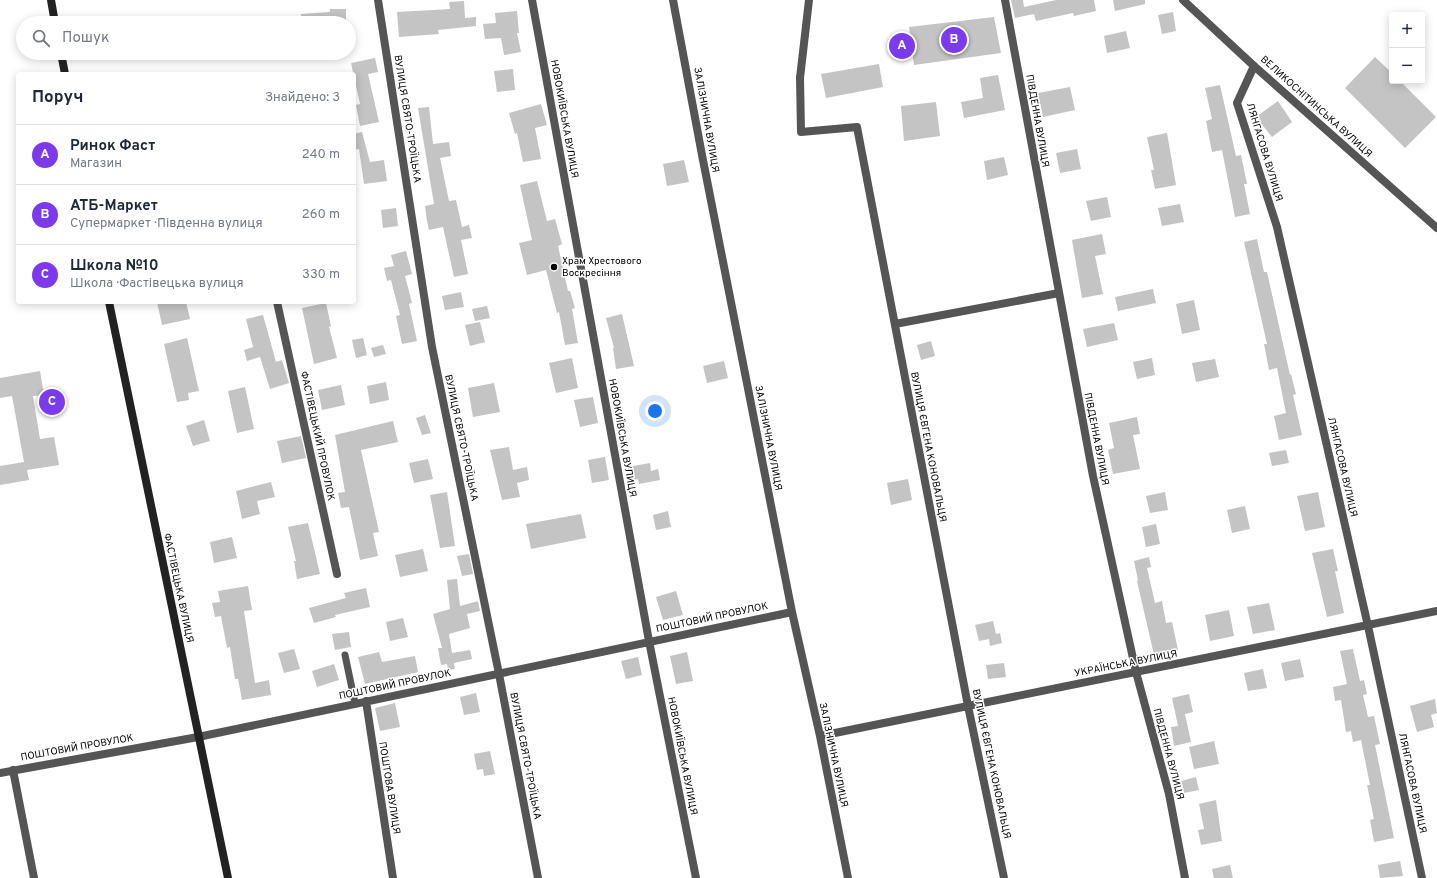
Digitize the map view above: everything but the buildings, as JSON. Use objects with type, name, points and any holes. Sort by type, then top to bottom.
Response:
[{"type":"main road","points":[[51,0],[54,16]]},
{"type":"main road","points":[[62,60],[65,72]]},
{"type":"main road","name":"ФАСТІВЕЦЬКА ВУЛИЦЯ","points":[[109,304],[228,878]]},
{"type":"street","name":"ВУЛИЦЯ СВЯТО-ТРОЇЦЬКА","points":[[378,0],[432,347],[499,674],[538,878]]},
{"type":"street","name":"НОВОКИЇВСЬКА ВУЛИЦЯ","points":[[532,0],[649,641],[696,878]]},
{"type":"street","name":"ЗАЛІЗНИЧНА ВУЛИЦЯ","points":[[674,0],[702,155],[792,612],[820,736],[848,878]]},
{"type":"street","name":"ВУЛИЦЯ ЄВГЕНА КОНОВАЛЬЦЯ","points":[[809,0],[800,78],[801,132],[857,127],[968,706],[1004,878]]},
{"type":"street","name":"ПІВДЕННА ВУЛИЦЯ","points":[[1005,0],[1093,476],[1136,672],[1169,794],[1185,878]]},
{"type":"street","name":"ВЕЛИКОСНІТИНСЬКА ВУЛИЦЯ","points":[[1183,0],[1254,66],[1437,228]]},
{"type":"street","name":"ЛЯНГАСОВА ВУЛИЦЯ","points":[[1254,66],[1237,103],[1277,227],[1368,626],[1422,878]]},
{"type":"street","points":[[895,324],[1059,294]]},
{"type":"street","name":"ФАСТІВЕЦЬКИЙ ПРОВУЛОК","points":[[277,304],[337,574]]},
{"type":"street","name":"УКРАЇНСЬКА ВУЛИЦЯ","points":[[820,736],[1437,611]]},
{"type":"street","name":"ПОШТОВИЙ ПРОВУЛОК","points":[[0,773],[198,736],[792,612]]},
{"type":"street","name":"ПОШТОВА ВУЛИЦЯ","points":[[366,701],[394,878]]},
{"type":"street","points":[[13,770],[34,878]]},
{"type":"lane","points":[[345,655],[355,703]]},
{"type":"place","name":"АТБ-Маркет","points":[[954,40]]},
{"type":"place","name":"Ринок Фаст","points":[[902,46]]},
{"type":"place","name":"Храм Хрестового Воскресіння","points":[[554,267]]},
{"type":"place","name":"Школа №10","points":[[52,402]]}]
